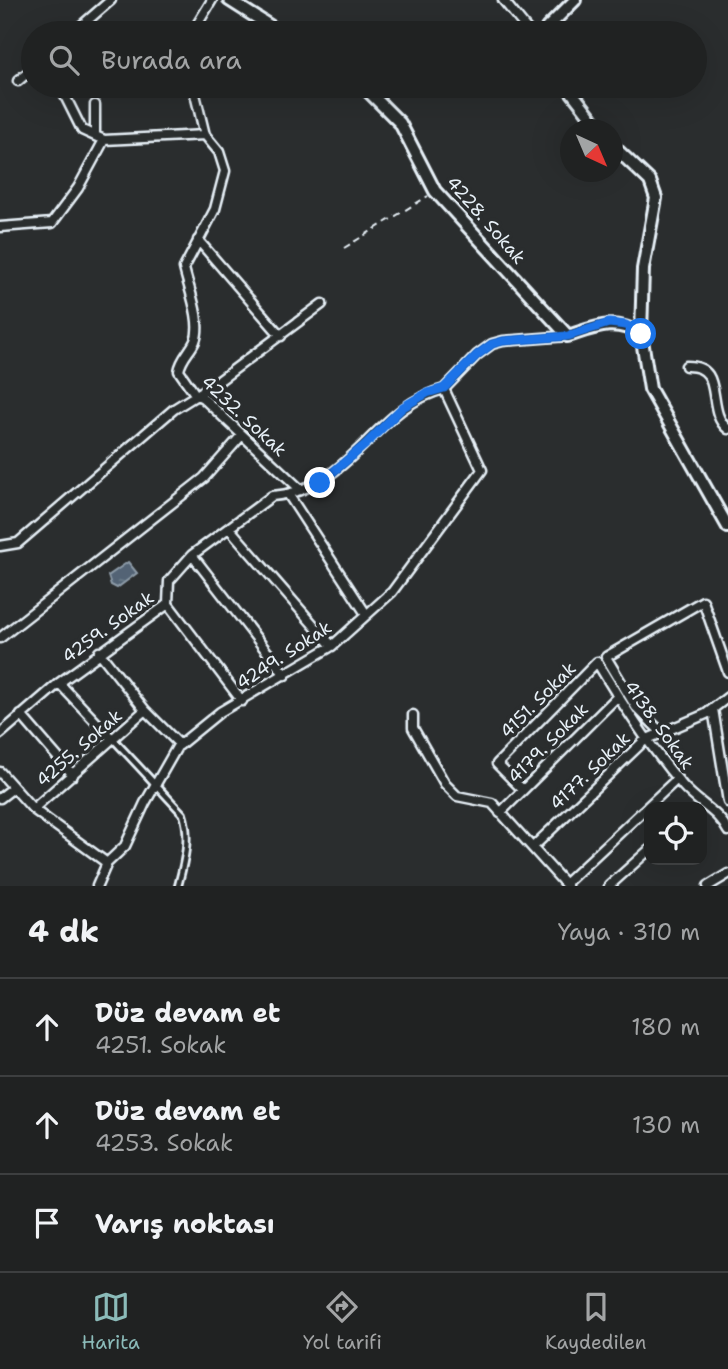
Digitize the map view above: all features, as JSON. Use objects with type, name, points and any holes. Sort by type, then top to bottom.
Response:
[{"type":"street","points":[[87,21],[111,0]]},
{"type":"street","points":[[199,21],[212,0]]},
{"type":"street","points":[[229,0],[262,21]]},
{"type":"street","points":[[503,0],[520,21]]},
{"type":"street","points":[[554,21],[575,0]]},
{"type":"street","points":[[66,98],[82,130],[104,140],[205,135]]},
{"type":"street","name":"4232. Sokak","points":[[196,98],[205,135],[219,152],[225,171],[215,209],[184,268],[196,324],[195,341],[184,356],[178,371],[195,394],[301,490]]},
{"type":"street","name":"4228. Sokak","points":[[375,98],[400,123],[435,191],[568,336]]},
{"type":"street","points":[[576,98],[592,119]]},
{"type":"street","points":[[95,105],[95,134]]},
{"type":"street","points":[[0,227],[52,223],[78,188],[104,140]]},
{"type":"street","points":[[623,155],[650,181],[656,198],[643,269],[641,334],[650,389],[728,527]]},
{"type":"street","points":[[198,240],[281,336]]},
{"type":"street","points":[[0,546],[18,543],[195,394],[281,336],[322,304]]},
{"type":"street","points":[[444,388],[492,344],[568,336],[609,323],[626,325],[641,334]]},
{"type":"street","points":[[686,366],[703,368],[710,375],[714,384],[714,404],[723,425],[728,429]]},
{"type":"street","name":"4249. Sokak","points":[[97,886],[107,863],[125,846],[156,784],[180,745],[220,712],[332,646],[392,592],[482,470],[444,388]]},
{"type":"street","name":"4259. Sokak","points":[[0,734],[59,683],[167,604],[169,581],[192,555],[272,496],[288,494],[320,483],[366,444],[403,407],[427,393],[444,388]]},
{"type":"street","points":[[0,638],[204,478],[242,435]]},
{"type":"street","points":[[288,494],[366,614]]},
{"type":"street","points":[[229,528],[332,646]]},
{"type":"street","points":[[192,555],[285,674]]},
{"type":"street","points":[[662,733],[636,707],[606,657],[703,601],[728,672]]},
{"type":"street","points":[[167,604],[242,701]]},
{"type":"street","points":[[99,652],[145,710],[180,745]]},
{"type":"street","name":"4138. Sokak","points":[[597,662],[646,740],[695,802]]},
{"type":"street","name":"4151. Sokak","points":[[523,790],[497,764],[597,662]]},
{"type":"street","points":[[59,683],[112,739]]},
{"type":"street","name":"4179. Sokak","points":[[500,813],[617,697]]},
{"type":"street","name":"4177. Sokak","points":[[533,848],[646,740],[713,709],[728,697]]},
{"type":"street","points":[[713,709],[728,802]]},
{"type":"street","name":"4255. Sokak","points":[[33,809],[145,710]]},
{"type":"street","points":[[21,715],[73,775]]},
{"type":"street","points":[[413,715],[413,728],[445,783],[457,796],[492,803],[566,885],[677,779]]},
{"type":"street","points":[[0,772],[33,809],[107,863]]},
{"type":"street","points":[[0,798],[12,788]]},
{"type":"street","name":"4138. Sokak","points":[[707,809],[725,814],[728,831]]},
{"type":"street","points":[[609,886],[644,854]]},
{"type":"street","points":[[708,886],[728,874]]},
{"type":"lane","points":[[112,739],[156,784],[185,820],[186,857],[178,886]]},
{"type":"path","points":[[344,248],[435,191]]},
{"type":"water","points":[[128,562],[137,573],[117,588],[111,585],[108,576]]},
{"type":"route","points":[[320,483],[366,444],[403,407],[427,393],[444,388],[492,344],[568,336],[609,323],[626,325],[641,334]]}]
